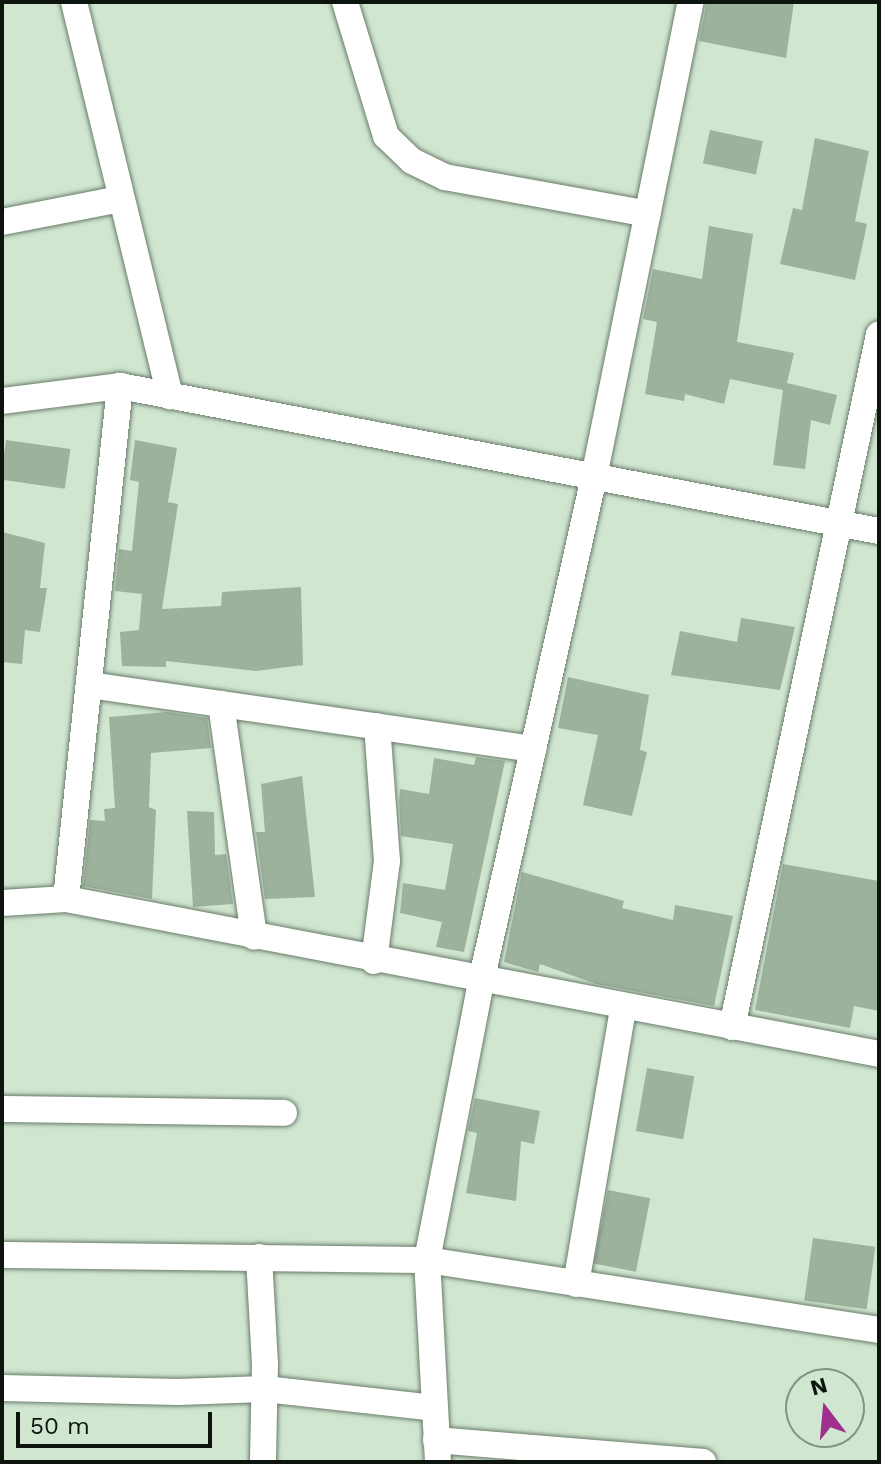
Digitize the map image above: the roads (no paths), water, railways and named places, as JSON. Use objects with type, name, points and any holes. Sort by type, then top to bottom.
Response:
[{"type":"street","points":[[74,2],[170,396]]},
{"type":"street","points":[[345,2],[386,136],[412,161],[445,177],[648,214]]},
{"type":"street","points":[[691,2],[594,477],[481,982],[427,1260],[437,1451],[703,1462]]},
{"type":"street","points":[[2,222],[120,199]]},
{"type":"street","points":[[732,1027],[879,334]]},
{"type":"street","points":[[66,899],[120,386]]},
{"type":"street","points":[[2,401],[120,386],[879,531]]},
{"type":"street","points":[[89,685],[533,749]]},
{"type":"street","points":[[221,704],[254,937]]},
{"type":"street","points":[[374,961],[387,861],[377,726]]},
{"type":"street","points":[[2,903],[66,899],[481,982],[879,1054]]},
{"type":"street","points":[[576,1284],[623,1008]]},
{"type":"street","points":[[2,1109],[284,1113]]},
{"type":"street","points":[[2,1255],[427,1260],[879,1330]]},
{"type":"street","points":[[259,1257],[265,1389],[263,1462]]},
{"type":"street","points":[[2,1388],[178,1392],[265,1389],[434,1408]]}]
